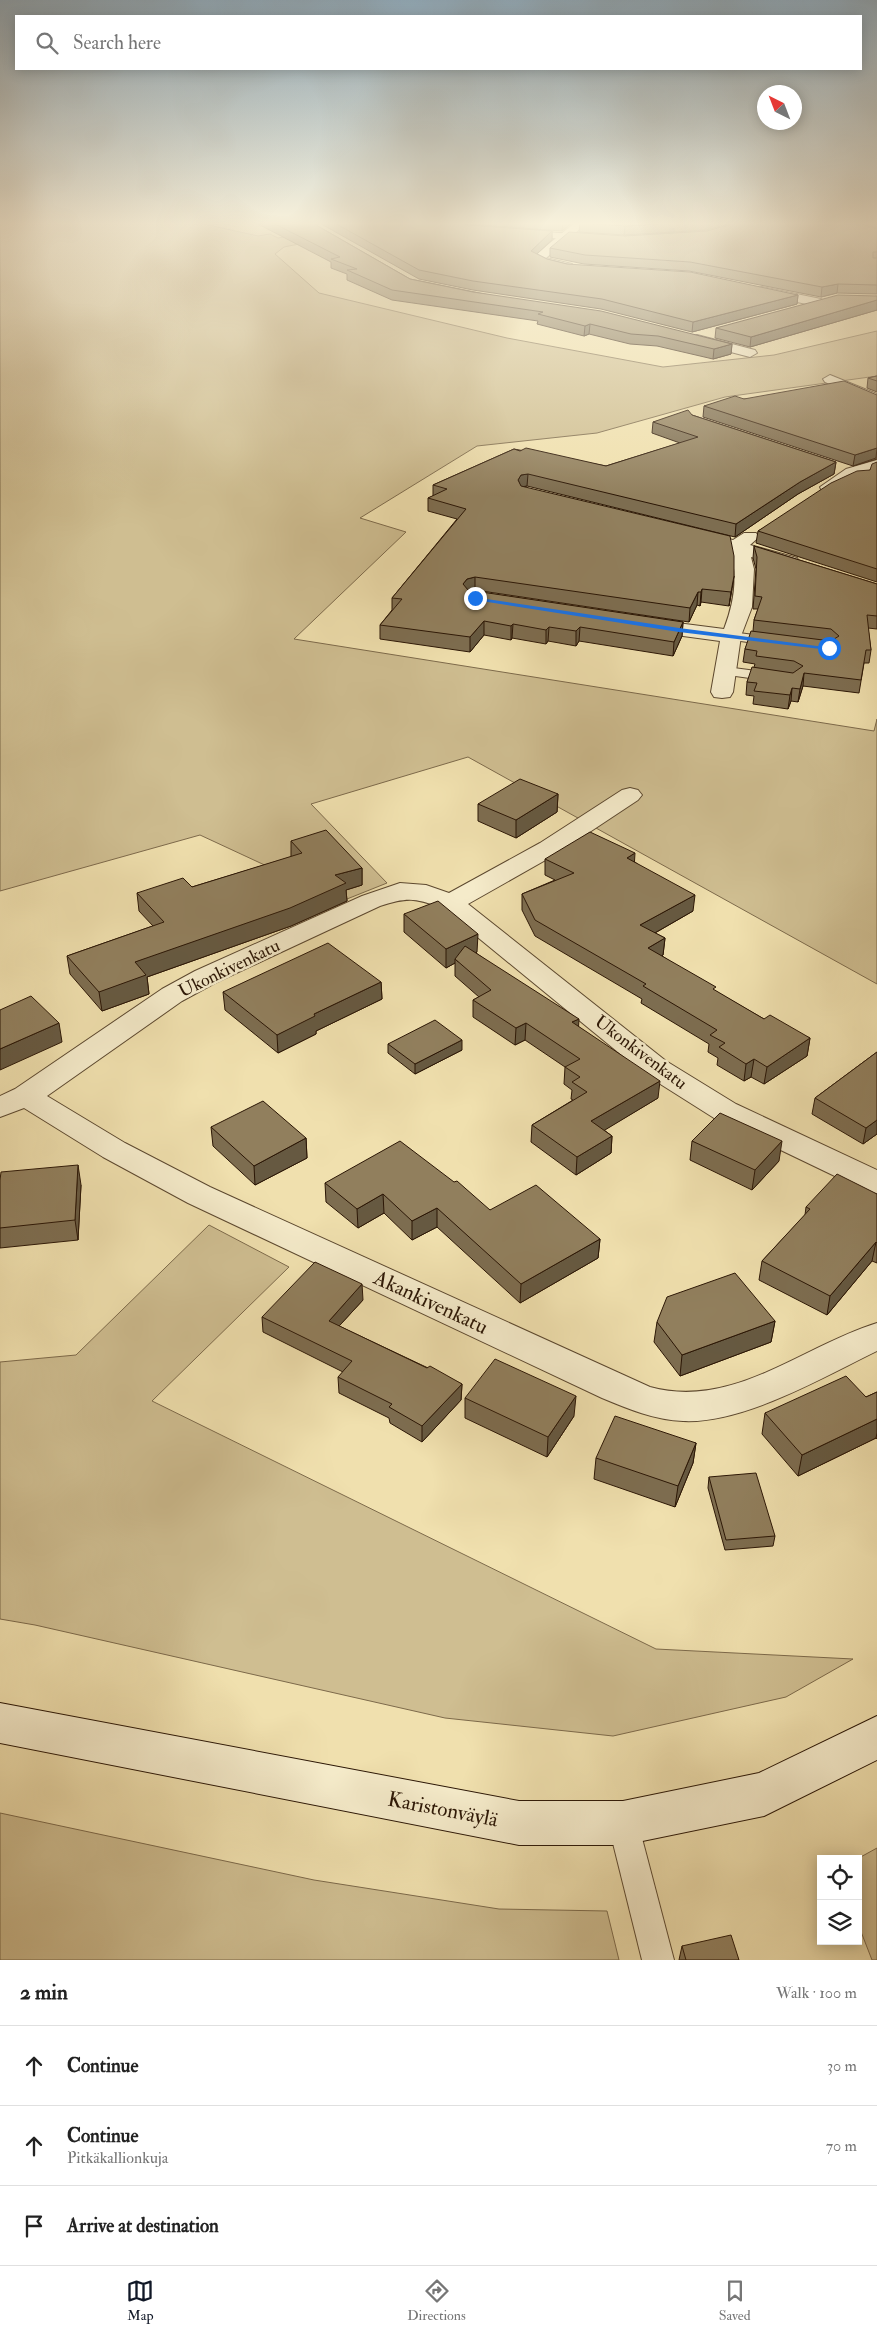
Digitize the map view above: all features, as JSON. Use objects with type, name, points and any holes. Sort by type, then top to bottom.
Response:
[{"type":"street","points":[[720,332],[689,337],[750,353]]},
{"type":"street","points":[[830,379],[877,400]]},
{"type":"street","points":[[815,495],[852,473],[877,465]]},
{"type":"street","points":[[834,467],[877,481]]},
{"type":"street","points":[[738,546],[764,528]]},
{"type":"street","points":[[680,531],[808,567]]},
{"type":"street","points":[[722,692],[731,636],[742,607],[745,569],[738,546]]},
{"type":"street","points":[[631,623],[731,636]]},
{"type":"street","points":[[451,903],[549,848],[630,795]]},
{"type":"street","name":"Ukonkivenkatu","points":[[13,1102],[104,1044],[172,995],[205,977],[371,901],[400,891],[426,893],[451,903],[656,1068],[725,1111],[877,1183]]},
{"type":"street","name":"Akankivenkatu","points":[[13,1102],[114,1150],[199,1195],[614,1388],[650,1402],[691,1407],[722,1403],[759,1391],[877,1336]]},
{"type":"street","name":"Karistonväylä","points":[[0,1723],[519,1823],[623,1823],[764,1794],[877,1737]]},
{"type":"lane","points":[[731,636],[780,642]]},
{"type":"lane","points":[[726,671],[782,678]]},
{"type":"lane","points":[[623,1823],[658,1960]]},
{"type":"shaded area","points":[[0,312],[400,312],[507,338],[663,367],[774,355],[877,331],[877,376],[725,397],[597,433],[477,446],[360,518],[406,532],[294,639],[874,731],[877,719],[877,984],[468,757],[311,804],[387,883],[342,901],[200,835],[0,891]]},
{"type":"shaded area","points":[[209,1225],[289,1267],[152,1401],[656,1649],[853,1659],[786,1697],[613,1736],[445,1718],[35,1625],[0,1619],[0,1362],[76,1355]]},
{"type":"shaded area","points":[[0,1813],[314,1880],[499,1909],[607,1911],[619,1960],[0,1960]]},
{"type":"shaded area","points":[[877,1848],[877,1960],[872,1960],[862,1934],[862,1856]]},
{"type":"building","points":[[607,312],[732,344],[714,349],[658,336],[631,334],[590,324],[585,326],[538,314]]},
{"type":"building","points":[[655,312],[730,312],[693,322]]},
{"type":"building","points":[[773,312],[835,312],[751,337],[716,328]]},
{"type":"building","points":[[877,376],[877,381],[868,378]]},
{"type":"building","points":[[844,381],[877,395],[877,448],[855,455],[704,406],[735,396],[744,399]]},
{"type":"building","points":[[688,410],[692,415],[836,462],[800,482],[736,524],[528,474],[521,475],[518,480],[521,486],[730,536],[734,556],[734,576],[731,592],[702,589],[701,592],[698,592],[690,608],[475,577],[467,579],[463,584],[468,590],[683,622],[674,642],[580,627],[576,631],[549,627],[546,630],[484,621],[470,637],[380,625],[402,599],[392,598],[466,509],[428,498],[447,489],[433,485],[514,449],[520,451],[526,448],[606,466],[698,437],[653,422]]},
{"type":"building","points":[[877,462],[877,569],[758,531],[831,483],[857,471],[870,470],[872,464]]},
{"type":"building","points":[[754,546],[877,584],[877,616],[867,615],[871,650],[866,650],[861,680],[804,673],[800,689],[792,688],[790,695],[754,691],[757,683],[747,682],[752,667],[793,673],[803,666],[794,661],[756,656],[757,651],[745,649],[751,631],[831,641],[839,636],[831,629],[754,620],[762,597],[755,596],[757,557]]},
{"type":"building","points":[[520,779],[558,794],[516,820],[478,804]]},
{"type":"building","points":[[326,830],[362,868],[335,875],[346,883],[290,908],[135,962],[146,975],[99,992],[67,956],[164,922],[137,893],[183,878],[192,887],[302,853],[291,841]]},
{"type":"building","points":[[590,832],[635,853],[627,858],[695,895],[640,925],[665,938],[648,948],[716,987],[713,989],[764,1019],[770,1015],[810,1038],[767,1067],[754,1059],[746,1064],[719,1047],[725,1043],[710,1035],[717,1030],[643,986],[646,984],[535,920],[522,894],[574,873],[545,859]]},
{"type":"building","points":[[438,901],[478,934],[446,949],[404,914]]},
{"type":"building","points":[[328,943],[381,982],[314,1014],[315,1016],[277,1035],[223,992]]},
{"type":"building","points":[[465,946],[579,1019],[572,1022],[660,1081],[591,1121],[612,1136],[577,1157],[532,1125],[587,1092],[572,1082],[580,1077],[565,1067],[580,1059],[526,1023],[516,1028],[473,1000],[491,990],[455,959]]},
{"type":"building","points":[[31,996],[59,1023],[0,1049],[0,1010]]},
{"type":"building","points":[[435,1020],[462,1040],[415,1064],[388,1044]]},
{"type":"building","points":[[877,1052],[877,1120],[866,1128],[815,1098]]},
{"type":"building","points":[[263,1101],[306,1138],[254,1166],[211,1127]]},
{"type":"building","points":[[720,1113],[782,1141],[755,1170],[692,1141]]},
{"type":"building","points":[[400,1141],[454,1182],[457,1181],[490,1210],[536,1185],[600,1239],[521,1284],[437,1208],[412,1221],[383,1194],[357,1209],[325,1183]]},
{"type":"building","points":[[78,1165],[75,1220],[0,1228],[1,1172]]},
{"type":"building","points":[[837,1174],[877,1194],[877,1243],[830,1296],[762,1261],[810,1209],[806,1207]]},
{"type":"building","points":[[315,1262],[362,1284],[329,1321],[427,1368],[430,1366],[462,1384],[422,1426],[389,1407],[392,1404],[338,1377],[352,1361],[262,1317]]},
{"type":"building","points":[[735,1273],[775,1321],[682,1355],[657,1322],[667,1297]]},
{"type":"building","points":[[495,1359],[576,1396],[548,1437],[465,1398]]},
{"type":"building","points":[[846,1376],[866,1397],[877,1392],[877,1419],[802,1455],[765,1413]]},
{"type":"building","points":[[615,1416],[696,1443],[678,1486],[596,1458]]},
{"type":"building","points":[[756,1473],[775,1536],[726,1540],[709,1477]]},
{"type":"building","points":[[731,1935],[739,1960],[686,1960],[682,1946]]},
{"type":"route","points":[[475,598],[679,630],[829,648]]}]
